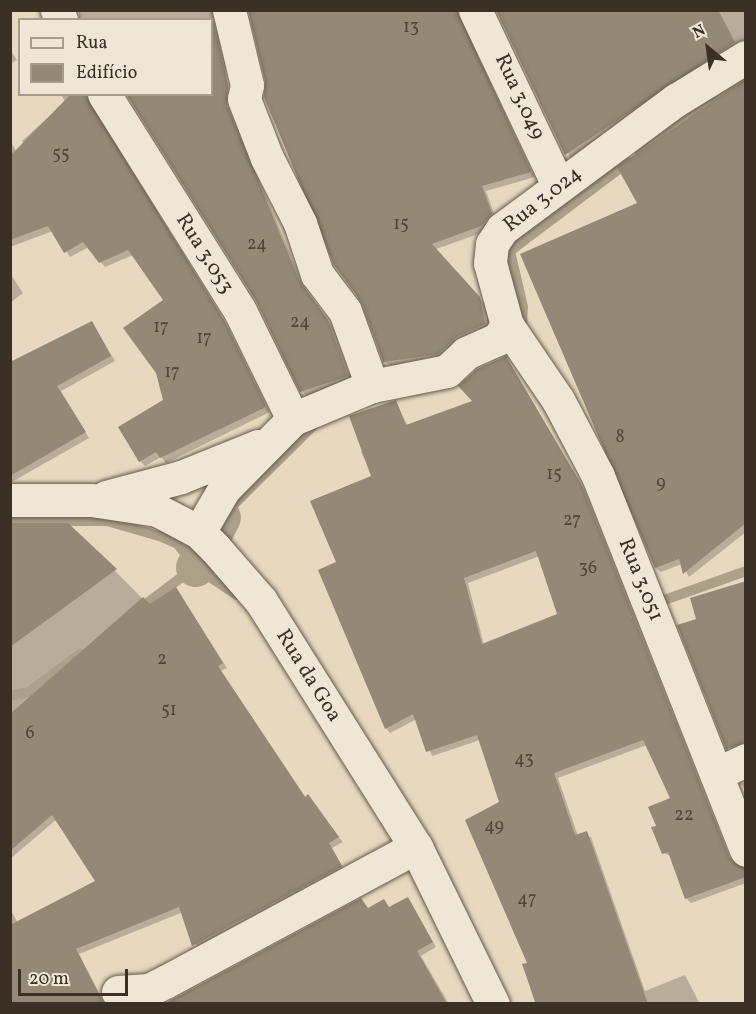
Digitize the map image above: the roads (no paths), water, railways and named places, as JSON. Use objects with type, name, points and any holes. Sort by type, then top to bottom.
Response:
[{"type":"street","points":[[229,10],[247,85],[244,99],[267,158],[300,223],[317,274],[345,311],[372,386]]},
{"type":"street","name":"Rua 3.049","points":[[475,10],[558,185]]},
{"type":"street","name":"Rua 3.024","points":[[507,325],[490,263],[492,244],[502,229],[558,185],[746,57]]},
{"type":"street","name":"Rua 3.053","points":[[105,96],[240,311],[293,419]]},
{"type":"street","points":[[199,532],[224,489],[266,443],[293,419],[372,386],[447,371],[466,353],[498,339],[507,325]]},
{"type":"street","name":"Rua 3.051","points":[[507,325],[558,400],[598,476],[746,850]]},
{"type":"street","points":[[91,500],[181,477],[266,443]]},
{"type":"street","name":"Rua da Goa","points":[[10,500],[91,500],[157,510],[199,532],[261,601],[416,847],[494,1004]]},
{"type":"street","points":[[716,774],[746,760]]},
{"type":"street","points":[[118,992],[149,990],[416,847]]},
{"type":"waterway","points":[[640,152],[714,97],[744,83]]},
{"type":"waterway","points":[[522,331],[523,307],[510,251],[628,162]]},
{"type":"waterway","points":[[226,512],[317,422]]},
{"type":"waterway","points":[[195,567],[221,517]]},
{"type":"waterway","points":[[10,521],[107,521],[159,536],[178,544],[195,567],[237,595]]},
{"type":"waterway","points":[[138,610],[195,567]]},
{"type":"waterway","points":[[653,604],[746,571]]},
{"type":"waterway","points":[[10,696],[29,692],[80,654]]}]
